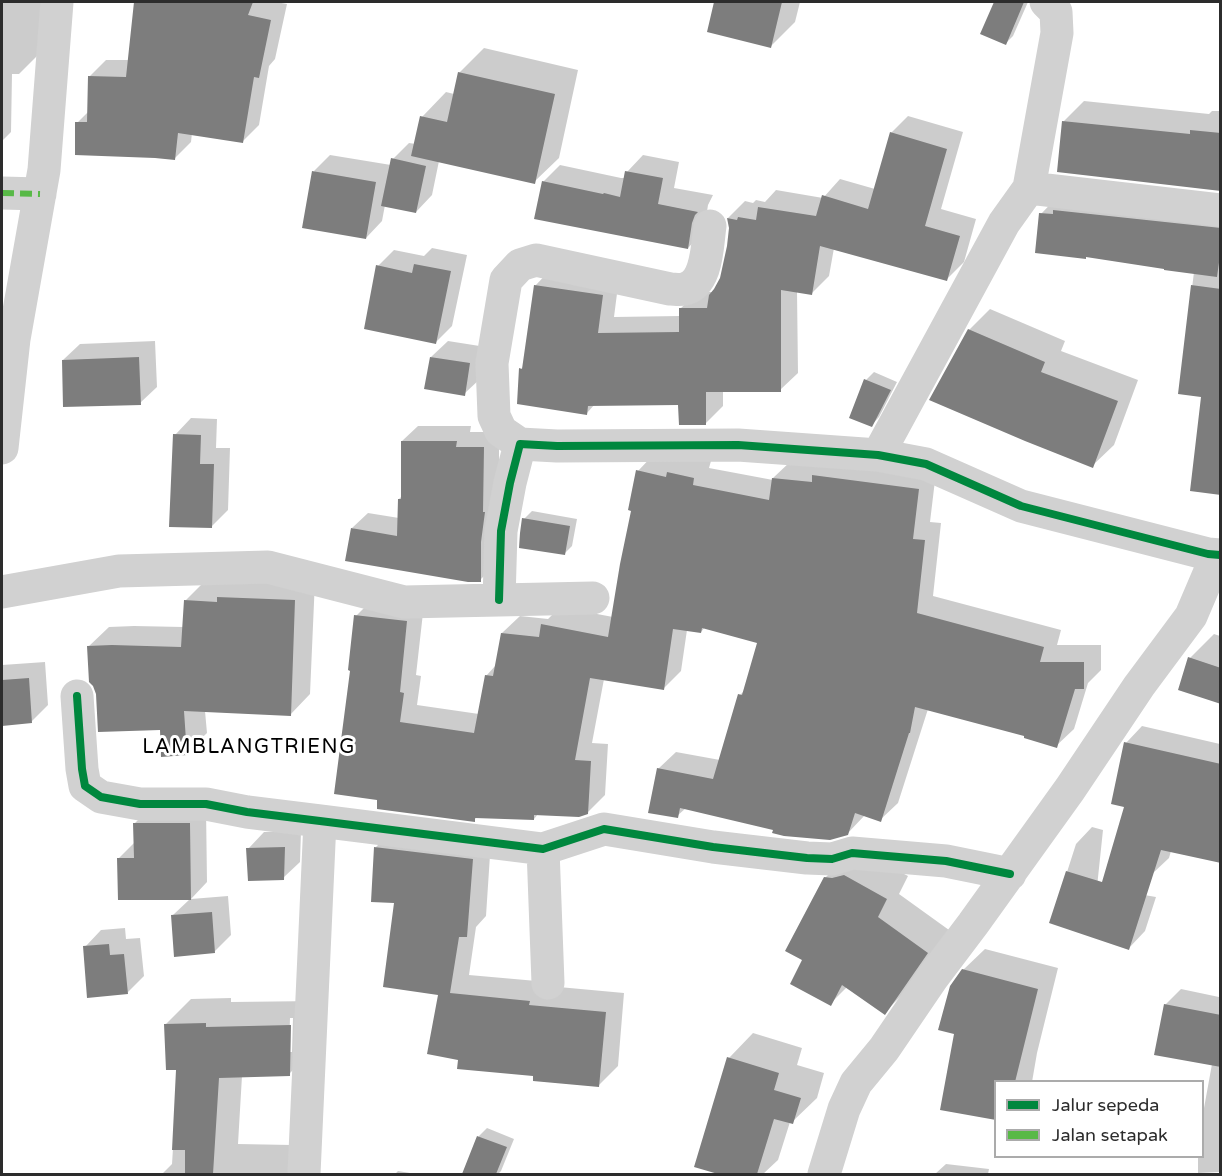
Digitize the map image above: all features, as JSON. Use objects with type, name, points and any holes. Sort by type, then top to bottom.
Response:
[{"type":"street","points":[[2,448],[14,339],[44,170],[57,2]]},
{"type":"street","points":[[878,455],[1004,223],[1029,188],[1057,33],[1056,12],[1046,2]]},
{"type":"street","points":[[1029,188],[1221,210]]},
{"type":"street","points":[[2,193],[40,194]]},
{"type":"street","points":[[710,226],[704,272],[695,283],[686,289],[670,289],[536,260],[520,265],[506,280],[492,363],[494,416],[501,431],[520,444],[557,446],[738,445],[878,455],[926,464],[1021,506],[1219,555],[1191,616],[1139,686],[1010,874],[933,977],[884,1049],[856,1083],[844,1109],[824,1174]]},
{"type":"street","points":[[499,600],[501,531],[520,444]]},
{"type":"street","points":[[2,592],[119,571],[268,567],[404,602],[593,598]]},
{"type":"street","points":[[77,696],[85,786],[101,797],[140,804],[206,804],[246,812],[543,849],[604,829],[713,848],[807,858],[832,859],[852,853],[946,861],[1010,874]]},
{"type":"street","points":[[304,1174],[320,821]]},
{"type":"street","points":[[543,849],[548,983]]},
{"type":"building","points":[[134,2],[253,2],[248,15],[271,20],[259,78],[254,77],[243,143],[178,133],[175,160],[75,155],[75,122],[87,122],[88,76],[126,77]]},
{"type":"building","points":[[714,2],[782,2],[771,48],[707,32]]},
{"type":"building","points":[[994,2],[1024,2],[1006,45],[980,34]]},
{"type":"building","points":[[458,72],[555,94],[535,184],[411,156],[420,116],[447,122]]},
{"type":"building","points":[[1062,121],[1190,134],[1190,130],[1221,133],[1221,191],[1057,172]]},
{"type":"building","points":[[890,132],[947,149],[925,226],[960,236],[947,281],[820,246],[812,295],[781,290],[781,392],[706,392],[706,425],[679,425],[678,405],[588,406],[587,415],[517,404],[519,368],[522,369],[534,285],[603,295],[598,333],[679,332],[679,308],[707,308],[709,295],[720,278],[727,246],[729,228],[727,218],[756,220],[758,207],[816,216],[822,195],[868,209]]},
{"type":"building","points":[[391,158],[426,166],[416,213],[381,206]]},
{"type":"building","points":[[312,171],[376,182],[366,239],[302,228]]},
{"type":"building","points":[[625,171],[663,178],[658,204],[698,212],[692,223],[688,249],[534,219],[542,181],[620,197]]},
{"type":"building","points":[[1053,210],[1221,228],[1217,277],[1086,257],[1086,259],[1035,253],[1039,213],[1053,214]]},
{"type":"building","points":[[414,264],[451,271],[436,344],[364,329],[376,265],[412,273]]},
{"type":"building","points":[[1191,285],[1221,289],[1221,495],[1190,491],[1201,397],[1178,394]]},
{"type":"building","points":[[968,329],[1045,362],[1041,372],[1118,401],[1093,468],[929,400]]},
{"type":"building","points":[[139,357],[141,405],[63,407],[62,360]]},
{"type":"building","points":[[430,357],[470,363],[465,396],[424,389]]},
{"type":"building","points":[[864,379],[891,390],[872,427],[849,418]]},
{"type":"building","points":[[173,434],[201,435],[200,464],[214,464],[212,528],[169,527]]},
{"type":"building","points":[[401,441],[457,441],[456,447],[484,447],[483,512],[485,512],[481,542],[481,582],[468,582],[345,561],[351,528],[397,536],[398,499],[401,499]]},
{"type":"building","points":[[636,470],[666,477],[667,472],[694,478],[693,485],[769,500],[772,478],[812,482],[812,475],[919,489],[913,539],[925,540],[917,613],[1044,647],[1040,662],[1084,662],[1084,689],[1075,689],[1057,748],[1024,738],[1024,736],[915,707],[910,733],[881,822],[855,813],[848,835],[830,840],[784,836],[772,833],[773,830],[680,808],[678,818],[648,813],[657,768],[713,779],[738,694],[742,695],[757,643],[702,628],[701,633],[673,629],[664,690],[590,678],[575,760],[591,761],[588,814],[579,817],[534,815],[534,820],[475,818],[475,822],[377,809],[377,800],[334,794],[350,671],[348,670],[354,615],[407,621],[400,692],[404,693],[400,722],[474,733],[485,675],[493,676],[501,633],[539,637],[541,624],[608,637],[631,511],[628,510]]},
{"type":"building","points":[[522,518],[570,526],[565,555],[519,548]]},
{"type":"building","points":[[217,597],[295,600],[291,716],[184,711],[187,755],[161,757],[160,730],[98,732],[96,694],[89,682],[87,646],[181,647],[184,600],[217,602]]},
{"type":"building","points":[[1188,657],[1221,668],[1221,704],[1178,690]]},
{"type":"building","points":[[29,678],[32,723],[2,726],[2,680]]},
{"type":"building","points":[[1124,742],[1221,764],[1221,863],[1161,850],[1129,950],[1049,923],[1066,871],[1102,882],[1124,807],[1111,804]]},
{"type":"building","points":[[133,823],[190,823],[191,900],[118,900],[117,858],[134,858]]},
{"type":"building","points":[[285,847],[284,880],[248,881],[246,848]]},
{"type":"building","points":[[374,847],[473,859],[467,937],[459,937],[450,993],[530,1001],[529,1005],[606,1012],[599,1087],[533,1081],[533,1076],[457,1069],[458,1060],[427,1054],[438,995],[383,987],[394,903],[371,902]]},
{"type":"building","points":[[844,875],[887,899],[878,917],[928,953],[885,1015],[842,985],[831,1006],[790,984],[802,960],[785,951],[824,877]]},
{"type":"building","points":[[212,912],[215,953],[174,957],[171,915]]},
{"type":"building","points":[[109,944],[110,955],[124,954],[128,994],[87,998],[83,946]]},
{"type":"building","points":[[962,969],[1038,989],[1015,1080],[994,1080],[994,1120],[940,1110],[954,1034],[938,1030],[950,986]]},
{"type":"building","points":[[1164,1004],[1221,1015],[1221,1067],[1154,1055]]},
{"type":"building","points":[[206,1023],[206,1027],[291,1025],[290,1076],[219,1078],[213,1174],[185,1174],[185,1150],[172,1150],[176,1070],[166,1070],[164,1024]]},
{"type":"building","points":[[727,1057],[779,1073],[774,1090],[801,1098],[793,1124],[774,1119],[757,1174],[718,1174],[694,1167]]},
{"type":"building","points":[[477,1136],[507,1147],[496,1174],[462,1174]]},
{"type":"marked path","points":[[2,193],[40,194]]},
{"type":"cycle path","points":[[499,600],[501,531],[520,444],[557,446],[738,445],[878,455],[926,464],[1021,506],[1208,554],[1220,555]]},
{"type":"cycle path","points":[[77,696],[85,786],[101,797],[140,804],[206,804],[247,812],[543,849],[604,829],[713,847],[807,858],[832,859],[852,853],[946,861],[1010,874]]},
{"type":"district","name":"LAMBLANGTRIENG","points":[[249,748]]}]
